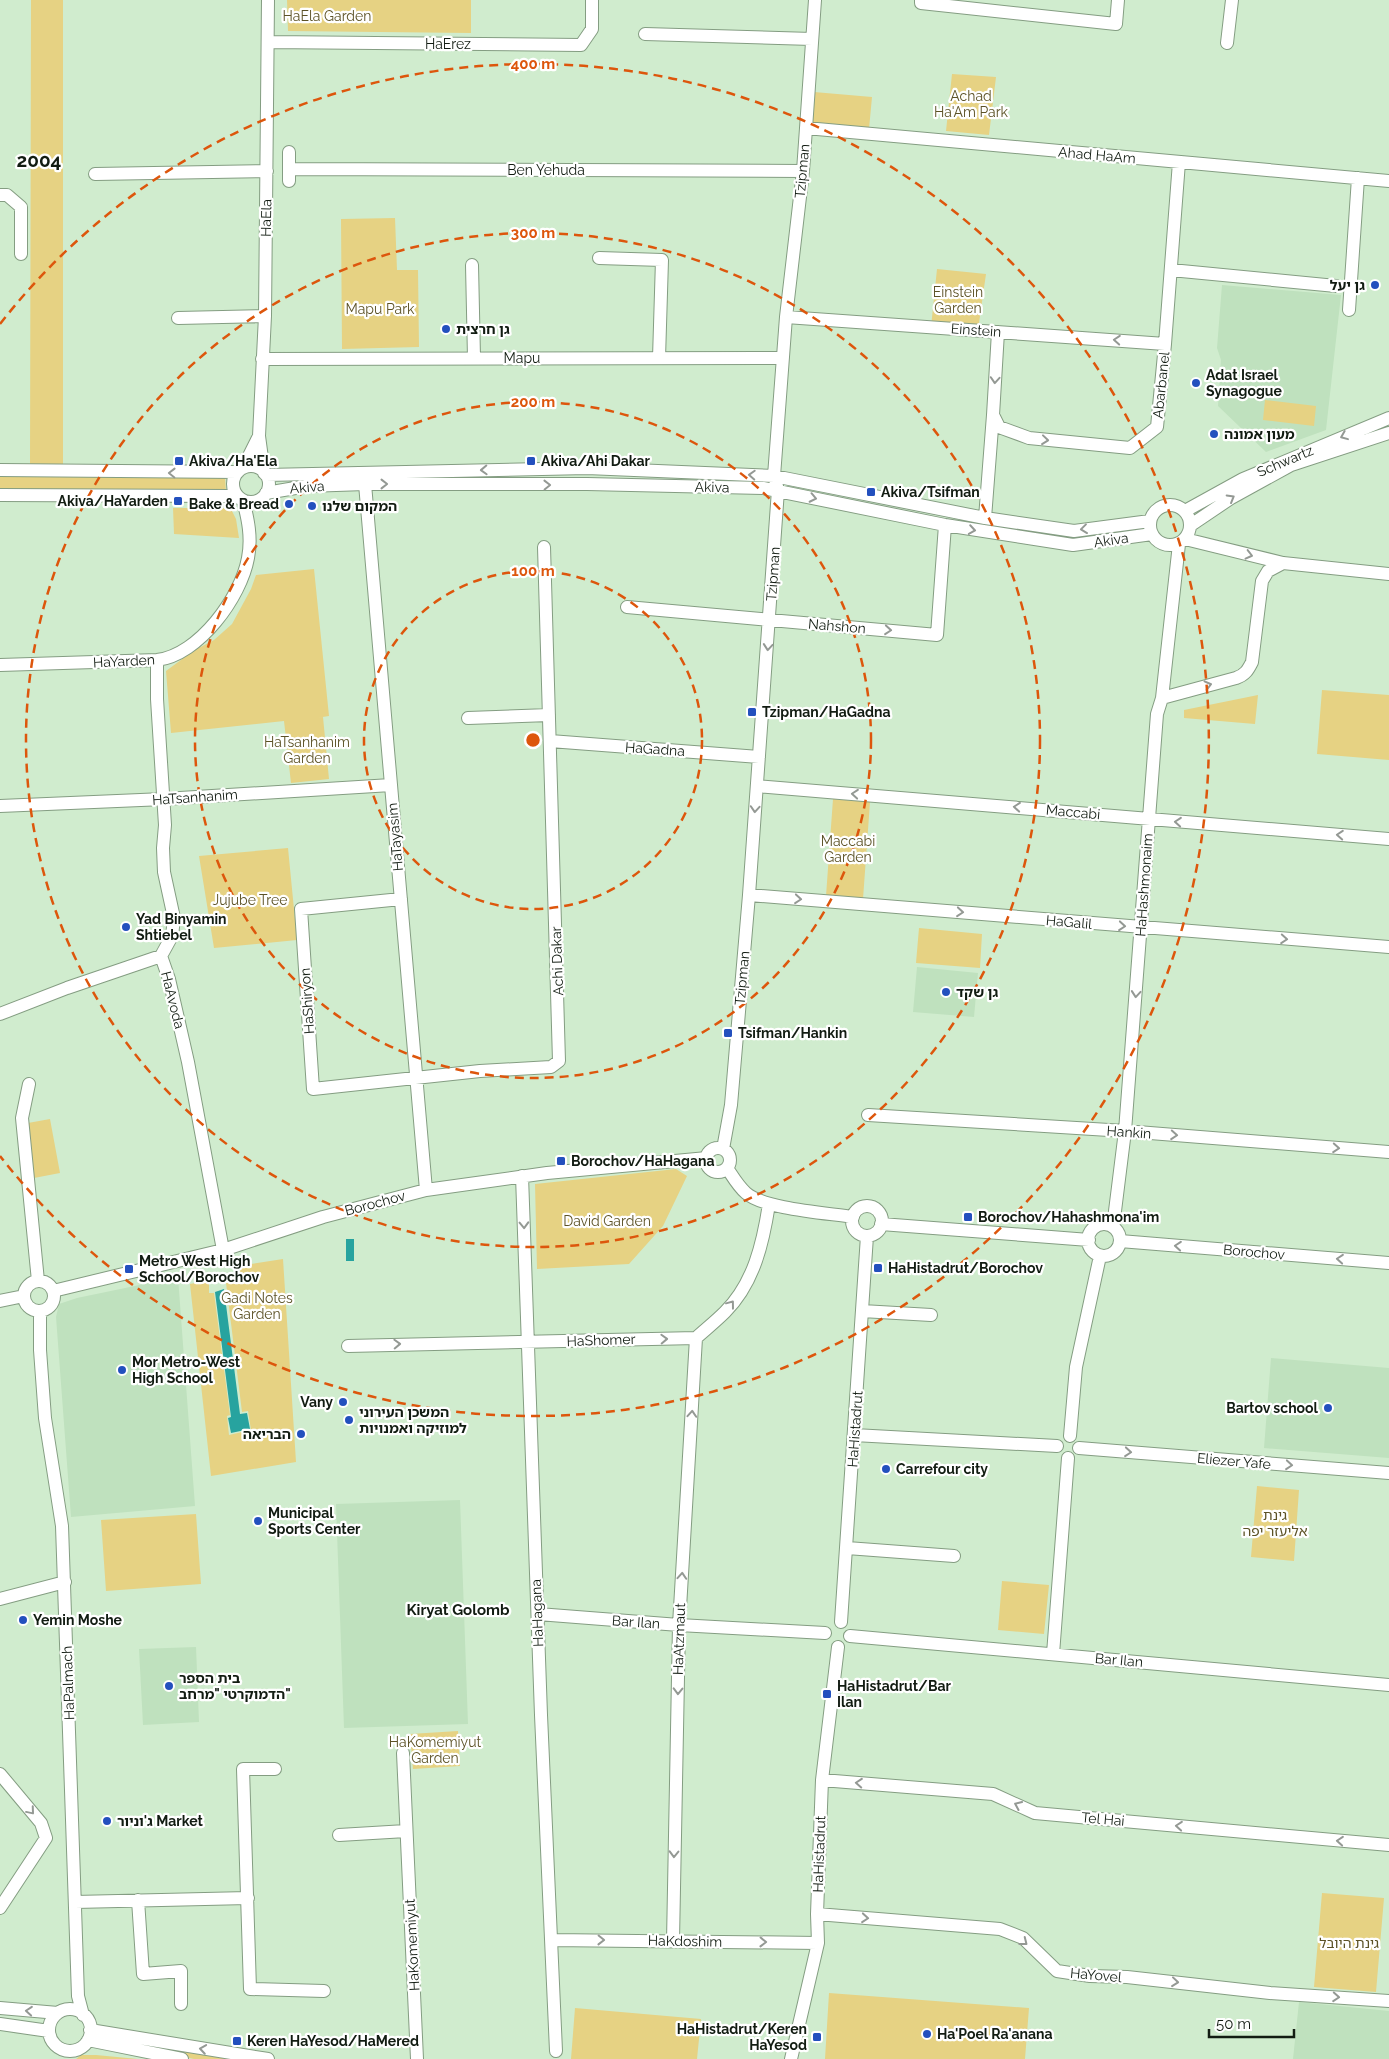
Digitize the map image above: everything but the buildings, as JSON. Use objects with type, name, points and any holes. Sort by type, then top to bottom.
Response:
[{"type":"street","name":"HaEla","points":[[265,474],[259,436],[265,316],[268,0]]},
{"type":"street","name":"HaErez","points":[[268,42],[580,45],[592,28],[592,0]]},
{"type":"street","name":"Tzipman","points":[[722,1149],[731,1105],[749,895],[778,490],[774,476],[786,317],[803,172],[815,0]]},
{"type":"street","points":[[921,0],[921,3],[1116,24],[1118,0]]},
{"type":"street","points":[[1227,43],[1232,0]]},
{"type":"street","points":[[645,34],[812,40]]},
{"type":"street","name":"Ahad HaAm","points":[[806,128],[1389,181]]},
{"type":"street","name":"Ben Yehuda","points":[[289,152],[289,175],[803,172]]},
{"type":"street","name":"Abarbanel","points":[[993,415],[999,427],[1029,438],[1130,448],[1157,427],[1179,162]]},
{"type":"street","points":[[95,174],[267,171]]},
{"type":"street","points":[[1349,310],[1358,178]]},
{"type":"street","points":[[0,196],[7,195],[21,208],[22,254]]},
{"type":"street","points":[[599,258],[662,260],[659,358]]},
{"type":"street","points":[[472,266],[474,358]]},
{"type":"street","points":[[1171,270],[1336,286]]},
{"type":"street","points":[[178,318],[265,316]]},
{"type":"street","name":"Einstein","points":[[786,317],[1165,344]]},
{"type":"street","points":[[985,518],[998,332]]},
{"type":"street","name":"Mapu","points":[[262,359],[783,358]]},
{"type":"street","name":"Schwartz","points":[[1185,511],[1249,476],[1389,418]]},
{"type":"street","name":"Schwartz","points":[[1191,525],[1231,498],[1291,465],[1389,433]]},
{"type":"street","name":"HaEla","points":[[240,470],[259,436]]},
{"type":"street","points":[[0,470],[240,470],[255,467],[265,474],[268,483],[262,497],[251,502],[230,496],[157,494],[0,495]]},
{"type":"street","name":"Akiva","points":[[265,474],[587,468],[774,476],[985,518],[1074,531],[1150,521]]},
{"type":"street","points":[[240,470],[233,483],[234,489],[241,499]]},
{"type":"street","points":[[763,488],[774,476]]},
{"type":"street","points":[[778,490],[789,479]]},
{"type":"street","name":"Akiva","points":[[262,497],[307,486],[365,484],[587,484],[763,488],[945,526],[1073,545],[1152,534]]},
{"type":"street","name":"HaTayasim","points":[[365,484],[426,1190]]},
{"type":"street","name":"HaYarden","points":[[249,551],[254,538],[262,497]]},
{"type":"street","name":"HaYarden","points":[[0,665],[157,660],[165,659],[188,646],[205,633],[220,617],[231,600],[248,558],[249,528],[241,499]]},
{"type":"street","points":[[1182,542],[1191,525],[1185,511],[1179,507],[1165,505],[1152,514],[1150,521],[1152,534],[1163,545],[1182,542],[1283,563],[1389,574]]},
{"type":"street","name":"Nahshon","points":[[627,607],[936,635],[945,526]]},
{"type":"street","name":"HaHashmonaim","points":[[1113,1228],[1126,1132],[1157,714],[1162,698],[1182,542]]},
{"type":"street","name":"Achi Dakar","points":[[416,1078],[480,1071],[551,1067],[560,1061],[544,547]]},
{"type":"street","points":[[1162,698],[1236,678],[1243,675],[1249,669],[1252,662],[1262,581],[1268,571],[1283,563]]},
{"type":"street","name":"HaAvoda","points":[[157,660],[157,699],[164,799],[164,872],[174,918],[172,936],[161,956],[169,979],[188,1062],[223,1250]]},
{"type":"street","points":[[468,718],[549,715]]},
{"type":"street","name":"HaGadna","points":[[550,741],[759,757]]},
{"type":"street","name":"HaTsanhanim","points":[[0,806],[164,799],[391,785]]},
{"type":"street","name":"Maccabi","points":[[757,786],[1389,839]]},
{"type":"street","name":"HaGalil","points":[[749,895],[1389,947]]},
{"type":"street","name":"HaShiryon","points":[[401,899],[301,909],[313,1089],[416,1078]]},
{"type":"street","points":[[0,1014],[67,988],[161,956]]},
{"type":"street","points":[[29,1084],[22,1118],[38,1281]]},
{"type":"street","name":"Hankin","points":[[868,1115],[1389,1152]]},
{"type":"street","points":[[722,1149],[730,1157],[727,1168],[722,1171],[712,1170],[707,1165],[707,1158],[712,1150],[722,1149]]},
{"type":"street","name":"Borochov","points":[[53,1291],[223,1250],[323,1217],[426,1190],[522,1176],[707,1158]]},
{"type":"street","points":[[727,1168],[737,1183],[748,1194],[769,1204],[853,1217]]},
{"type":"street","name":"HaHagana","points":[[522,1176],[556,2050]]},
{"type":"street","points":[[696,1338],[726,1311],[746,1284],[764,1238],[769,1204]]},
{"type":"street","points":[[871,1207],[878,1212],[882,1219],[881,1224],[878,1231],[867,1236],[857,1232],[853,1226],[853,1217],[859,1209],[871,1207]]},
{"type":"street","points":[[881,1224],[1089,1240]]},
{"type":"street","points":[[1108,1225],[1113,1228],[1117,1231],[1120,1241],[1116,1251],[1100,1256],[1092,1250],[1089,1240],[1090,1234],[1097,1226],[1108,1225]]},
{"type":"street","name":"HaHistadrut","points":[[841,1622],[867,1236]]},
{"type":"street","name":"Borochov","points":[[1120,1241],[1389,1263]]},
{"type":"street","points":[[1070,1436],[1076,1367],[1100,1256]]},
{"type":"street","points":[[38,1281],[47,1284],[53,1291],[53,1301],[50,1306],[40,1311],[31,1308],[24,1296],[29,1285],[38,1281]]},
{"type":"street","points":[[0,1301],[24,1296]]},
{"type":"street","name":"HaPalmach","points":[[40,1311],[40,1350],[45,1418],[62,1526],[78,1996],[83,2014]]},
{"type":"street","points":[[862,1311],[931,1315]]},
{"type":"street","name":"HaShomer","points":[[348,1346],[696,1338]]},
{"type":"street","name":"HaAtzmaut","points":[[673,1941],[679,1625],[696,1338]]},
{"type":"street","points":[[854,1435],[1057,1446]]},
{"type":"street","points":[[1070,1436],[1078,1442],[1079,1448],[1074,1456],[1068,1458],[1059,1453],[1057,1446],[1060,1440],[1070,1436]]},
{"type":"street","name":"Eliezer Yafe","points":[[1079,1448],[1389,1474]]},
{"type":"street","points":[[1053,1654],[1068,1458]]},
{"type":"street","points":[[847,1548],[954,1556]]},
{"type":"street","points":[[0,1599],[65,1582]]},
{"type":"street","name":"Bar Ilan","points":[[538,1614],[679,1625],[825,1633]]},
{"type":"street","points":[[841,1622],[848,1628],[850,1636],[846,1644],[838,1647],[827,1641],[825,1633],[829,1625],[841,1622]]},
{"type":"street","name":"Bar Ilan","points":[[850,1636],[1389,1685]]},
{"type":"street","name":"HaHistadrut","points":[[791,2059],[818,1943],[817,1914],[822,1780],[838,1647]]},
{"type":"street","name":"HaKomemiyut","points":[[403,1752],[417,2059]]},
{"type":"street","points":[[275,1769],[243,1769],[250,1989],[324,1991]]},
{"type":"street","points":[[0,1774],[42,1823],[46,1838],[0,1908]]},
{"type":"street","name":"Tel Hai","points":[[822,1780],[993,1794],[1035,1813],[1389,1846]]},
{"type":"street","points":[[339,1835],[406,1831]]},
{"type":"street","points":[[75,1902],[248,1898]]},
{"type":"street","points":[[138,1900],[143,1974],[181,1971],[181,2004]]},
{"type":"street","name":"HaYovel","points":[[817,1914],[1000,1929],[1023,1938],[1058,1971],[1090,1976],[1127,1977],[1270,1993],[1389,2001]]},
{"type":"street","name":"HaKdoshim","points":[[552,1940],[818,1943]]},
{"type":"street","points":[[0,2008],[61,2012],[71,2010],[83,2014],[90,2024],[89,2035],[85,2045],[62,2055],[53,2043],[49,2031],[50,2024],[61,2012],[76,2003],[78,1996]]},
{"type":"street","points":[[0,2024],[49,2031]]},
{"type":"street","points":[[89,2035],[182,2059]]},
{"type":"street","points":[[89,2035],[268,2059]]},
{"type":"shaded area","points":[[1222,285],[1341,295],[1326,430],[1266,452],[1218,406],[1221,360],[1217,348]]},
{"type":"shaded area","name":"גן שקד","points":[[917,967],[978,973],[974,1017],[913,1012]]},
{"type":"shaded area","name":"Mor Metro-West High School","points":[[178,1277],[195,1506],[71,1517],[56,1317],[59,1304],[77,1298]]},
{"type":"shaded area","name":"Bartov school","points":[[1271,1358],[1389,1368],[1389,1458],[1264,1448]]},
{"type":"shaded area","points":[[460,1500],[468,1724],[344,1728],[336,1504]]},
{"type":"shaded area","name":"בית הספר הדמוקרטי \"מרחב\"","points":[[196,1647],[199,1722],[143,1725],[139,1649]]},
{"type":"shaded area","points":[[1299,2002],[1389,2011],[1389,2059],[1293,2059]]},
{"type":"green space","points":[[31,0],[63,0],[63,471],[30,471]]},
{"type":"green space","name":"HaEla Garden","points":[[287,0],[471,0],[471,33],[288,31]]},
{"type":"green space","name":"Achad Ha'Am Park","points":[[952,74],[996,77],[989,135],[946,131]]},
{"type":"green space","points":[[814,92],[872,97],[869,129],[811,124]]},
{"type":"green space","name":"Mapu Park","points":[[395,218],[397,270],[418,270],[419,347],[342,349],[341,219]]},
{"type":"green space","name":"Einstein Garden","points":[[937,269],[986,274],[978,330],[931,327]]},
{"type":"green space","points":[[1265,400],[1316,406],[1314,426],[1263,420]]},
{"type":"green space","points":[[0,475],[225,476],[226,493],[0,489]]},
{"type":"green space","points":[[173,508],[223,508],[232,511],[236,519],[239,538],[174,534]]},
{"type":"green space","name":"HaTsanhanim Garden","points":[[314,569],[329,716],[316,718],[323,717],[329,779],[291,783],[284,721],[171,733],[166,671],[193,651],[214,640],[232,624],[251,589],[256,575]]},
{"type":"green space","points":[[1322,690],[1389,695],[1389,760],[1317,754]]},
{"type":"green space","points":[[1258,695],[1255,724],[1184,718],[1184,710]]},
{"type":"green space","name":"Maccabi Garden","points":[[833,799],[870,802],[863,899],[826,896]]},
{"type":"green space","name":"Jujube Tree","points":[[288,848],[297,940],[214,948],[199,856]]},
{"type":"green space","points":[[919,928],[982,934],[980,968],[916,963]]},
{"type":"green space","points":[[50,1119],[60,1173],[34,1178],[28,1123]]},
{"type":"green space","name":"David Garden","points":[[676,1169],[687,1176],[663,1226],[629,1264],[537,1269],[535,1184]]},
{"type":"green space","name":"Gadi Notes Garden","points":[[283,1259],[296,1462],[211,1476],[190,1284],[209,1280],[209,1293],[214,1293],[230,1415],[227,1416],[229,1435],[251,1430],[248,1411],[242,1412],[226,1283],[238,1280],[238,1266]]},
{"type":"green space","name":"גינת אליעזר יפה","points":[[1257,1486],[1299,1490],[1294,1561],[1251,1557]]},
{"type":"green space","points":[[196,1514],[201,1584],[106,1591],[101,1520]]},
{"type":"green space","points":[[1002,1581],[1049,1585],[1044,1634],[998,1630]]},
{"type":"green space","name":"HaKomemiyut Garden","points":[[458,1731],[460,1766],[413,1769],[410,1734]]},
{"type":"green space","name":"גינת היובל","points":[[1322,1893],[1384,1898],[1376,1992],[1314,1987]]},
{"type":"green space","name":"Ha'Poel Ra'anana","points":[[829,1993],[1029,2008],[1025,2059],[825,2059]]},
{"type":"green space","points":[[575,2008],[701,2019],[697,2059],[571,2059]]},
{"type":"green space","points":[[95,2034],[254,2059],[194,2059],[94,2039]]},
{"type":"green space","points":[[81,2055],[96,2055],[138,2059],[76,2059]]},
{"type":"water","points":[[346,1239],[354,1239],[354,1261],[346,1261]]},
{"type":"water","points":[[224,1289],[240,1414],[247,1413],[250,1429],[231,1433],[228,1418],[231,1417],[215,1292]]},
{"type":"place","name":"גן יעל","points":[[1375,285]]},
{"type":"place","name":"גן חרצית","points":[[446,329]]},
{"type":"place","name":"Adat Israel Synagogue","points":[[1196,383]]},
{"type":"place","name":"מעון אמונה","points":[[1214,434]]},
{"type":"place","name":"Akiva/Ha'Ela","points":[[179,461]]},
{"type":"place","name":"Akiva/Ahi Dakar","points":[[531,461]]},
{"type":"place","name":"Akiva/Tsifman","points":[[871,492]]},
{"type":"place","name":"Akiva/HaYarden","points":[[178,501]]},
{"type":"place","name":"Bake & Bread","points":[[289,504]]},
{"type":"place","name":"המקום שלנו","points":[[312,506]]},
{"type":"place","name":"Tzipman/HaGadna","points":[[752,712]]},
{"type":"place","name":"Yad Binyamin Shtiebel","points":[[126,927]]},
{"type":"place","name":"גן שקד","points":[[946,992]]},
{"type":"place","name":"Tsifman/Hankin","points":[[728,1033]]},
{"type":"place","name":"Borochov/HaHagana","points":[[561,1161]]},
{"type":"place","name":"Borochov/Hahashmona'im","points":[[968,1217]]},
{"type":"place","name":"HaHistadrut/Borochov","points":[[878,1268]]},
{"type":"place","name":"Metro West High School/Borochov","points":[[129,1269]]},
{"type":"place","name":"Mor Metro-West High School","points":[[122,1370]]},
{"type":"place","name":"Vany","points":[[343,1402]]},
{"type":"place","name":"Bartov school","points":[[1328,1408]]},
{"type":"place","name":"המשכן העירוני למוזיקה ואמנויות","points":[[349,1420]]},
{"type":"place","name":"הבריאה","points":[[301,1434]]},
{"type":"place","name":"Carrefour city","points":[[886,1469]]},
{"type":"place","name":"Municipal Sports Center","points":[[258,1521]]},
{"type":"place","name":"Yemin Moshe","points":[[23,1620]]},
{"type":"place","name":"בית הספר הדמוקרטי \"מרחב\"","points":[[169,1686]]},
{"type":"place","name":"HaHistadrut/Bar Ilan","points":[[827,1694]]},
{"type":"place","name":"ג'וניור Market","points":[[107,1821]]},
{"type":"place","name":"Ha'Poel Ra'anana","points":[[927,2034]]},
{"type":"place","name":"HaHistadrut/Keren HaYesod","points":[[817,2037]]},
{"type":"place","name":"Keren HaYesod/HaMered","points":[[237,2041]]},
{"type":"district","name":"2004","points":[[39,160]]},
{"type":"district","name":"Kiryat Golomb","points":[[458,1610]]}]
